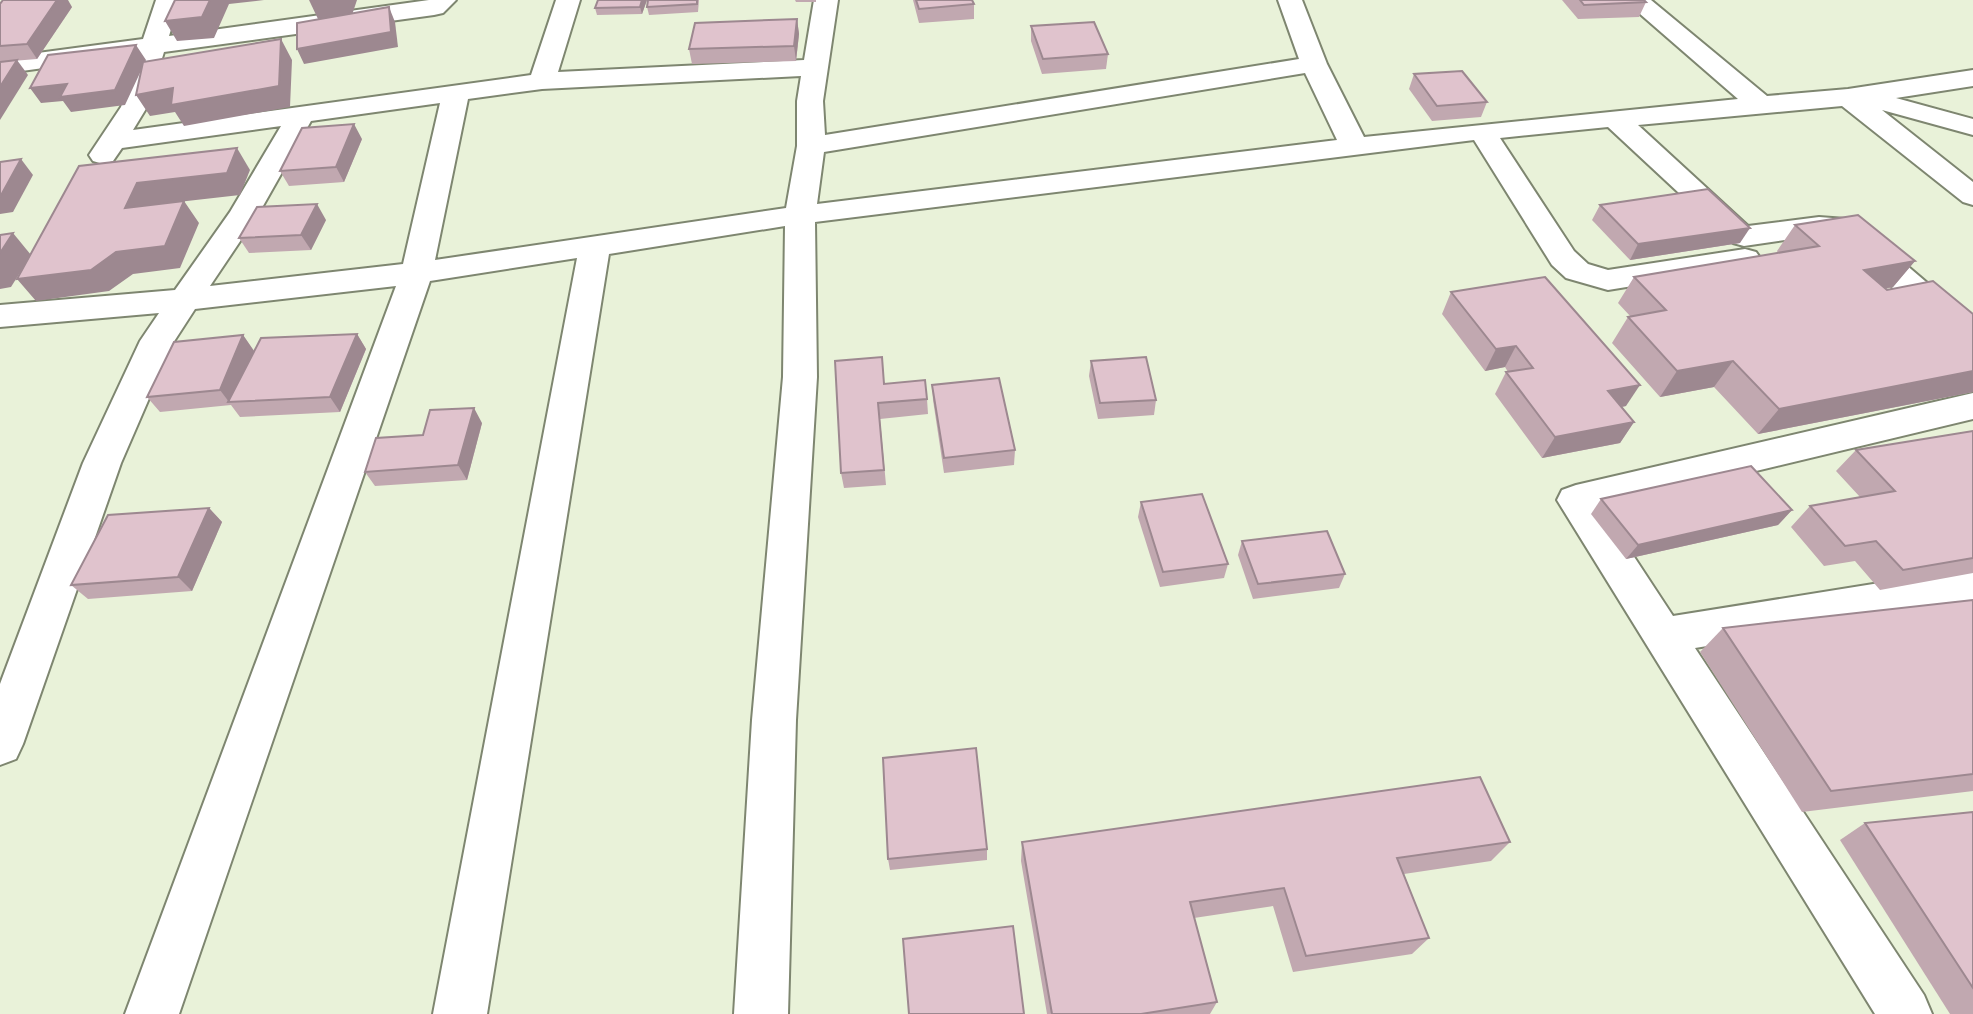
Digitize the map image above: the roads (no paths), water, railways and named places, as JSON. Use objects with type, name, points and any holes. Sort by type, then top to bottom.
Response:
[{"type":"street","points":[[90,176],[134,107],[168,0]]},
{"type":"street","points":[[0,66],[434,8],[444,0]]},
{"type":"street","points":[[542,81],[568,0]]},
{"type":"street","points":[[761,1014],[774,720],[800,377],[800,215],[811,146],[810,101],[827,0]]},
{"type":"street","points":[[1290,0],[1314,64],[1354,146]]},
{"type":"street","points":[[1636,0],[1761,105]]},
{"type":"street","points":[[811,146],[1314,64]]},
{"type":"street","points":[[112,141],[542,81],[816,67]]},
{"type":"street","points":[[5,308],[184,300],[417,273],[800,215],[1482,131],[1853,97],[1973,78]]},
{"type":"street","points":[[152,1014],[417,273],[456,93]]},
{"type":"street","points":[[1853,97],[1973,127]]},
{"type":"street","points":[[1853,97],[1973,196]]},
{"type":"street","points":[[0,744],[102,463],[157,341],[244,213],[302,114]]},
{"type":"street","points":[[1482,131],[1563,258],[1577,271],[1608,280],[1765,256],[1614,118]]},
{"type":"street","points":[[1744,236],[1835,226],[1853,236],[1973,340]]},
{"type":"street","points":[[460,1014],[595,246]]},
{"type":"street","points":[[1905,1014],[1576,500],[1965,417]]},
{"type":"street","points":[[1661,636],[1973,586]]}]
